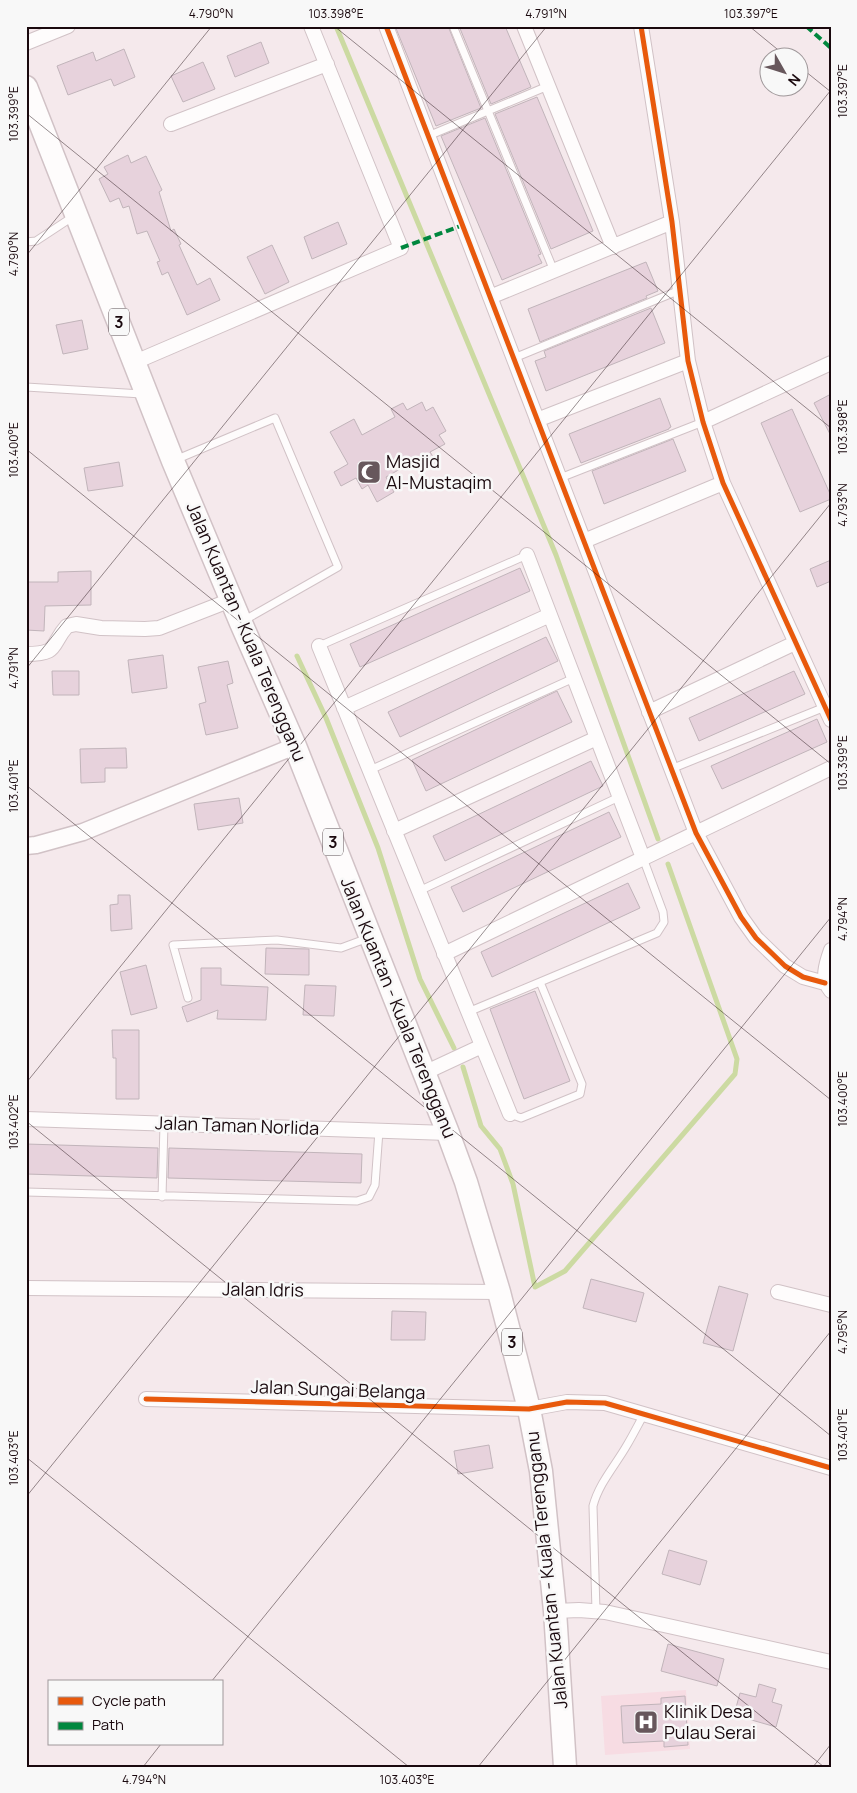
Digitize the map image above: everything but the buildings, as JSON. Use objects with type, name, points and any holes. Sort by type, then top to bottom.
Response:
[{"type":"highway","name":"Jalan Kuantan - Kuala Terengganu","points":[[26,87],[173,461],[240,623],[295,746],[466,1182],[499,1292],[529,1409],[541,1471],[555,1611],[565,1767]]},
{"type":"street","points":[[26,43],[68,26]]},
{"type":"street","points":[[135,362],[401,248],[312,26]]},
{"type":"street","points":[[386,26],[696,833],[741,917],[756,938],[785,966],[803,977],[828,987],[826,964],[831,950]]},
{"type":"street","points":[[524,26],[613,247]]},
{"type":"street","points":[[641,26],[672,222],[688,361],[703,422],[722,483],[831,720]]},
{"type":"street","points":[[171,124],[327,64]]},
{"type":"street","points":[[490,297],[672,222]]},
{"type":"street","points":[[537,420],[688,361]]},
{"type":"street","points":[[703,422],[831,363]]},
{"type":"street","points":[[584,541],[722,483]]},
{"type":"street","points":[[527,555],[642,858]]},
{"type":"street","points":[[26,654],[39,654],[53,649],[67,626],[76,624],[101,628],[159,628],[231,600]]},
{"type":"street","points":[[344,708],[550,615]]},
{"type":"street","points":[[649,712],[795,644]]},
{"type":"street","points":[[319,646],[510,1114]]},
{"type":"street","points":[[394,831],[597,738]]},
{"type":"street","points":[[26,846],[36,845],[88,830],[295,746]]},
{"type":"street","points":[[444,954],[831,768]]},
{"type":"street","points":[[424,1072],[482,1046]]},
{"type":"street","name":"Jalan Taman Norlida","points":[[26,1119],[448,1133]]},
{"type":"street","name":"Jalan Idris","points":[[27,1288],[499,1292]]},
{"type":"street","points":[[778,1292],[831,1305]]},
{"type":"street","name":"Jalan Sungai Belanga","points":[[146,1399],[529,1409],[567,1402],[605,1403],[831,1468]]},
{"type":"street","points":[[555,1611],[596,1611],[831,1662]]},
{"type":"lane","points":[[453,26],[554,271]]},
{"type":"lane","points":[[428,136],[548,86]]},
{"type":"lane","points":[[26,242],[36,241],[76,215]]},
{"type":"lane","points":[[514,358],[680,290]]},
{"type":"lane","points":[[26,387],[147,395]]},
{"type":"lane","points":[[173,461],[275,418],[338,567],[240,623]]},
{"type":"lane","points":[[560,478],[703,422]]},
{"type":"lane","points":[[319,646],[527,555]]},
{"type":"lane","points":[[370,770],[574,678]]},
{"type":"lane","points":[[671,769],[825,707]]},
{"type":"lane","points":[[419,891],[619,796]]},
{"type":"lane","points":[[468,1012],[657,934],[664,922],[664,912],[642,858]]},
{"type":"lane","points":[[188,998],[173,945],[277,940],[341,948],[370,938]]},
{"type":"lane","points":[[510,1114],[521,1118],[580,1094],[582,1084],[540,982]]},
{"type":"lane","points":[[162,1197],[164,1124]]},
{"type":"lane","points":[[26,1192],[357,1201],[369,1197],[376,1185],[379,1131]]},
{"type":"lane","points":[[596,1611],[593,1506],[595,1496],[627,1446],[644,1414]]},
{"type":"shaded area","name":"Klinik Desa Pulau Serai","points":[[686,1690],[690,1749],[605,1755],[601,1696]]},
{"type":"waterway","points":[[336,26],[556,555],[658,839]]},
{"type":"waterway","points":[[297,656],[326,718],[378,848],[420,979],[454,1048]]},
{"type":"waterway","points":[[463,1067],[481,1126],[500,1149],[513,1184],[535,1287],[565,1271],[735,1074],[737,1059],[668,864]]},
{"type":"marked path","points":[[806,26],[831,48]]},
{"type":"marked path","points":[[401,248],[463,225]]},
{"type":"cycle path","points":[[386,26],[696,833],[741,917],[756,938],[785,966],[803,977],[825,983]]},
{"type":"cycle path","points":[[641,26],[672,222],[688,361],[703,422],[723,483],[831,720]]},
{"type":"cycle path","points":[[146,1399],[529,1409],[567,1402],[605,1403],[831,1468]]},
{"type":"place","name":"Masjid Al-Mustaqim","points":[[369,472]]},
{"type":"place","name":"Klinik Desa Pulau Serai","points":[[646,1722]]}]
